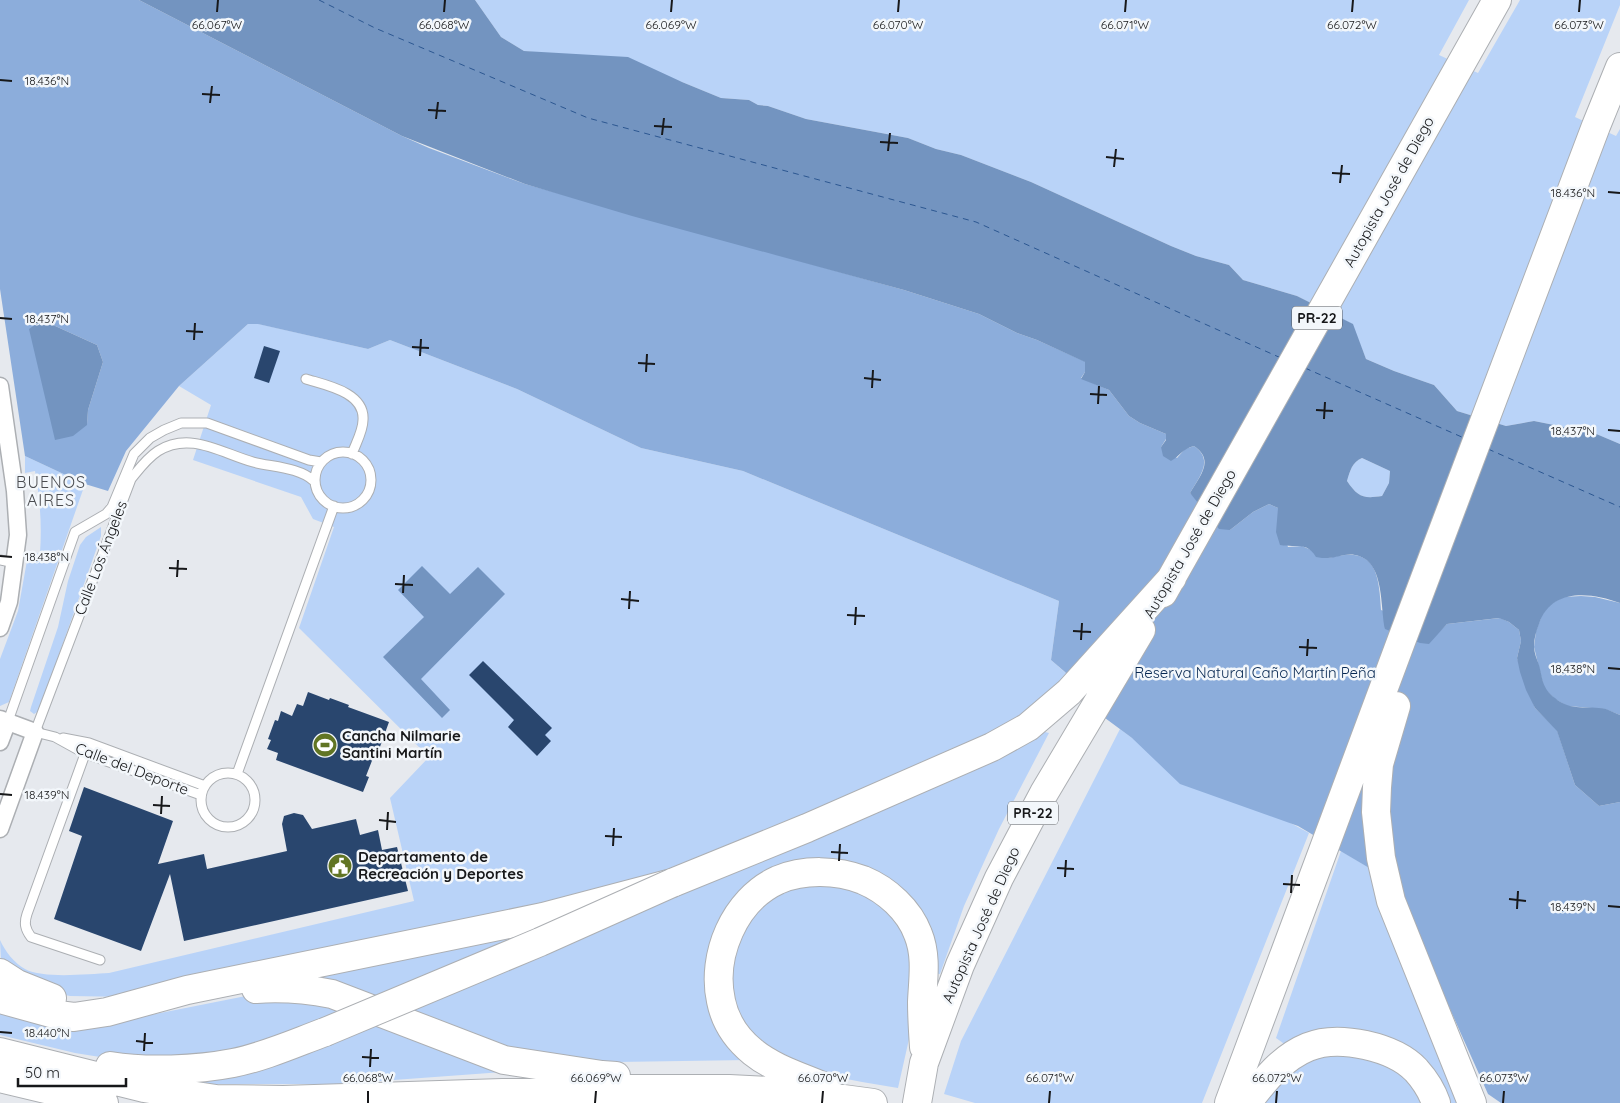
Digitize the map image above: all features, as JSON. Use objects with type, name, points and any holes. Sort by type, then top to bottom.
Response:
[{"type":"highway","name":"Autopista José de Diego","points":[[917,1103],[924,1063],[960,965],[999,878],[1044,793],[1175,573],[1497,0]]},
{"type":"highway","points":[[1229,1103],[1402,640],[1620,67]]},
{"type":"highway","points":[[55,1066],[102,1064],[129,1069],[198,1068],[233,1063],[260,1056],[325,1032],[540,942],[672,883],[816,824],[1012,737],[1028,727],[1069,692],[1175,573]]},
{"type":"highway","points":[[1402,640],[1396,706],[1379,764],[1376,812],[1381,858],[1391,901],[1472,1103]]},
{"type":"highway","points":[[836,1098],[828,1088],[781,1068],[753,1052],[728,1022],[721,1002],[719,986],[722,953],[735,919],[750,900],[779,880],[815,872],[842,874],[872,884],[896,902],[914,925],[922,947],[924,965],[922,1001],[924,1063]]},
{"type":"highway","points":[[0,1000],[58,1016],[74,1017],[107,1012],[187,990],[381,952],[543,917],[672,883]]},
{"type":"highway","points":[[0,973],[5,978],[39,993],[107,1012],[134,1012],[275,987],[304,989],[332,994],[504,1060],[602,1075],[688,1079],[729,1089]]},
{"type":"highway","points":[[1247,1103],[1264,1080],[1298,1052],[1310,1046],[1336,1042],[1363,1044],[1397,1056],[1416,1070],[1433,1094],[1436,1103]]},
{"type":"highway","points":[[0,1052],[144,1088],[216,1099],[282,1100],[632,1089],[729,1089],[791,1092],[873,1103]]},
{"type":"highway","points":[[0,1078],[104,1103]]},
{"type":"street","points":[[0,386],[15,491],[18,535],[7,561],[9,602],[1,622]]},
{"type":"street","points":[[4,720],[35,732]]},
{"type":"street","name":"Calle Los Ángeles","points":[[0,742],[4,720]]},
{"type":"street","name":"Calle Los Ángeles","points":[[0,829],[35,732]]},
{"type":"lane","points":[[306,379],[347,393],[358,404],[364,420],[352,454]]},
{"type":"lane","name":"Calle Los Ángeles","points":[[4,720],[75,532],[106,514],[112,507],[134,454],[150,438],[181,423],[207,423],[309,460],[321,462]]},
{"type":"lane","name":"Calle Los Ángeles","points":[[35,732],[131,478],[157,451],[182,443],[200,443],[253,462],[276,466],[309,476],[314,481]]},
{"type":"lane","points":[[335,453],[352,454],[362,460],[368,467],[371,481],[369,488],[365,497],[357,504],[344,508],[334,506],[322,499],[314,481],[315,474],[321,462],[335,453]]},
{"type":"lane","points":[[237,774],[334,506]]},
{"type":"lane","name":"Calle del Deporte","points":[[35,732],[55,737],[84,753],[201,795]]},
{"type":"lane","points":[[55,737],[89,742],[205,786]]},
{"type":"lane","points":[[89,742],[25,924],[26,930],[31,937],[100,960]]},
{"type":"lane","points":[[134,771],[138,760]]},
{"type":"lane","points":[[221,773],[237,774],[249,782],[255,796],[253,811],[242,823],[228,827],[213,822],[203,810],[201,795],[205,786],[212,778],[221,773]]},
{"type":"shaded area","points":[[139,0],[475,0],[501,37],[524,51],[628,57],[721,98],[749,100],[758,105],[768,106],[806,119],[908,138],[936,149],[961,155],[1031,182],[1171,246],[1196,256],[1229,265],[1243,280],[1297,296],[1353,324],[1366,359],[1434,385],[1457,411],[1506,426],[1534,421],[1594,433],[1620,444],[1620,603],[1584,595],[1562,599],[1552,604],[1545,612],[1537,629],[1534,646],[1544,683],[1548,691],[1555,698],[1573,707],[1606,709],[1620,715],[1620,802],[1599,806],[1575,785],[1557,731],[1535,708],[1526,690],[1517,658],[1521,641],[1519,630],[1509,622],[1499,618],[1447,624],[1429,644],[1420,643],[1385,629],[1379,585],[1372,565],[1365,559],[1355,555],[1319,558],[1305,547],[1280,545],[1276,532],[1278,508],[1269,504],[1253,512],[1230,530],[1219,529],[1190,493],[1204,468],[1204,457],[1200,451],[1194,446],[1171,461],[1163,456],[1161,447],[1166,440],[1166,434],[1129,416],[1109,390],[1081,379],[1085,372],[1085,362],[1017,333],[979,314],[904,290],[632,216],[525,184],[402,136]],"holes":[[[1362,458],[1390,471],[1389,483],[1382,496],[1362,496],[1354,491],[1347,481],[1350,470]]]},
{"type":"shaded area","points":[[475,0],[1469,0],[1439,55],[1478,73],[1520,0],[1620,0],[1620,5],[1575,117],[1616,136],[1620,129],[1620,444],[1594,433],[1534,421],[1506,426],[1457,411],[1434,385],[1366,359],[1352,324],[1297,296],[1243,280],[1229,265],[1196,256],[1171,246],[1031,182],[961,155],[936,149],[908,138],[806,119],[768,106],[758,105],[749,100],[721,98],[682,82],[550,54],[524,51],[501,37]]},
{"type":"shaded area","points":[[42,320],[97,345],[103,362],[88,410],[87,425],[73,436],[55,440],[29,329]]},
{"type":"shaded area","points":[[248,324],[259,324],[368,349],[390,340],[517,389],[641,448],[743,471],[1059,601],[1051,660],[1068,675],[1013,725],[837,802],[645,880],[131,997],[70,996],[50,992],[1,960],[0,940],[14,960],[25,969],[33,972],[54,975],[109,973],[414,901],[390,798],[429,757],[299,628],[334,527],[313,519],[301,497],[193,460],[211,405],[179,386]]},
{"type":"shaded area","points":[[25,456],[85,484],[9,702],[0,706],[0,659],[18,611],[28,555],[40,553],[41,522],[37,481],[35,471],[25,473]]},
{"type":"shaded area","points":[[1362,458],[1390,471],[1389,483],[1382,496],[1362,496],[1354,491],[1347,481],[1350,470]]},
{"type":"shaded area","points":[[101,527],[101,536],[39,711],[34,714],[30,711],[31,707],[58,627],[68,581],[80,545],[86,537]]},
{"type":"shaded area","points":[[422,566],[450,594],[478,567],[505,594],[421,679],[450,710],[442,718],[383,657],[424,617],[398,590]]},
{"type":"shaded area","points":[[1120,729],[1132,738],[1309,833],[1202,1103],[975,1103],[944,1094],[961,1041]]},
{"type":"shaded area","points":[[1045,732],[1049,733],[999,829],[964,906],[940,974],[931,973],[916,1008],[898,1088],[844,1079],[792,1062],[761,1041],[750,1030],[735,1008],[748,1060],[551,1063],[398,1011],[975,765]]},
{"type":"shaded area","points":[[1341,851],[1373,870],[1462,1103],[1446,1103],[1402,1072],[1428,1103],[1255,1103],[1290,1066],[1283,1043],[1276,1038]]},
{"type":"shaded area","points":[[525,932],[376,1001],[310,983],[321,970]]},
{"type":"shaded area","points":[[261,993],[351,1008],[250,1050],[119,1060],[75,1053],[0,1035],[0,1010],[110,1023]]},
{"type":"shaded area","points":[[381,1019],[503,1072],[339,1084],[199,1084],[200,1072]]},
{"type":"green space","name":"Reserva Natural Caño Martín Peña","points":[[0,0],[139,0],[402,136],[429,148],[525,184],[904,290],[979,314],[1017,333],[1086,362],[1085,372],[1081,378],[1109,390],[1129,416],[1166,434],[1166,439],[1161,447],[1177,458],[1185,449],[1194,446],[1200,451],[1203,457],[1203,468],[1190,493],[1230,530],[1253,512],[1269,504],[1278,508],[1278,518],[1288,547],[1302,546],[1329,558],[1356,555],[1372,565],[1379,584],[1381,610],[1439,632],[1447,624],[1500,618],[1519,630],[1521,641],[1517,658],[1535,708],[1557,730],[1575,785],[1599,806],[1620,802],[1620,1103],[1501,1103],[1488,1094],[1423,949],[1398,885],[1298,826],[1180,784],[1132,738],[1105,718],[1065,672],[1051,660],[1059,601],[743,471],[641,448],[517,389],[390,340],[368,349],[258,324],[248,324],[179,386],[126,451],[108,491],[85,484],[25,456],[0,289]],"holes":[[[42,320],[97,345],[103,362],[88,410],[87,424]]]},
{"type":"green space","points":[[1581,596],[1620,603],[1620,715],[1605,709],[1567,706],[1555,699],[1544,688],[1534,647],[1536,631],[1542,615],[1549,605],[1563,597]]},
{"type":"building","points":[[264,346],[280,351],[269,383],[254,378]]},
{"type":"building","points":[[483,661],[552,728],[545,735],[551,741],[537,756],[508,727],[514,720],[469,675]]},
{"type":"building","name":"Cancha Nilmarie Santini Martín","points":[[308,692],[349,705],[348,707],[389,722],[377,755],[375,753],[366,776],[369,777],[363,792],[276,760],[278,753],[267,749],[271,740],[268,739],[275,720],[278,721],[281,711],[292,716],[297,704],[303,706]]},
{"type":"building","name":"Departamento de Recreación y Deportes","points":[[84,787],[173,821],[158,864],[204,854],[207,869],[287,851],[282,824],[284,816],[294,813],[303,815],[312,829],[356,819],[360,835],[378,830],[382,850],[397,847],[408,891],[184,941],[170,874],[141,951],[54,919],[82,836],[69,831]]},
{"type":"ferry route","points":[[319,0],[375,28],[588,118],[976,222],[1281,358]]},
{"type":"ferry route","points":[[1305,368],[1464,438]]},
{"type":"ferry route","points":[[1488,449],[1620,507]]},
{"type":"place","name":"Cancha Nilmarie Santini Martín","points":[[325,745]]},
{"type":"place","name":"Departamento de Recreación y Deportes","points":[[340,866]]},
{"type":"district","name":"BUENOS AIRES","points":[[51,491]]}]
